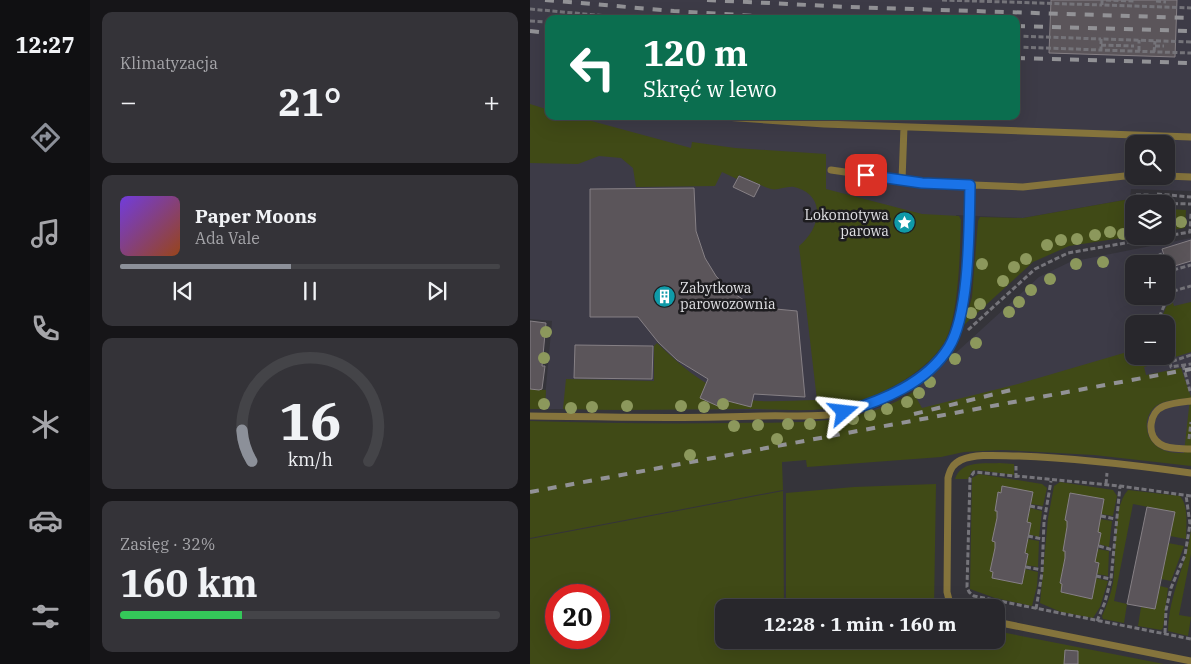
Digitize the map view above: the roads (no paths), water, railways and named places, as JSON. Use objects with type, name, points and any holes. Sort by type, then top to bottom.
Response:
[{"type":"lane","points":[[781,120],[904,127],[1191,137]]},
{"type":"lane","points":[[902,180],[904,127]]},
{"type":"lane","points":[[831,170],[902,180],[1023,187],[1125,176]]},
{"type":"lane","points":[[1175,176],[1191,177]]},
{"type":"lane","points":[[530,416],[703,418],[837,414],[862,407],[900,391],[917,380],[949,348],[958,326],[968,245],[970,185]]},
{"type":"lane","points":[[1191,401],[1165,405],[1153,416],[1151,424],[1154,438],[1160,444],[1168,447],[1191,449]]},
{"type":"lane","points":[[949,599],[947,592],[948,478],[950,470],[960,461],[972,457],[998,456],[1060,458],[1191,473]]},
{"type":"lane","points":[[1005,624],[1191,661]]},
{"type":"railway","points":[[545,0],[740,15]]},
{"type":"railway","points":[[707,0],[849,7],[1191,18]]},
{"type":"railway","points":[[1020,26],[1191,31]]},
{"type":"railway","points":[[530,31],[545,33]]},
{"type":"railway","points":[[1020,58],[1191,63]]},
{"type":"railway","points":[[530,492],[1191,369]]},
{"type":"railway","points":[[914,414],[1015,389]]},
{"type":"place","name":"Lokomotywa parowa","points":[[905,223]]},
{"type":"place","name":"Zabytkowa parowozownia","points":[[664,296]]}]
